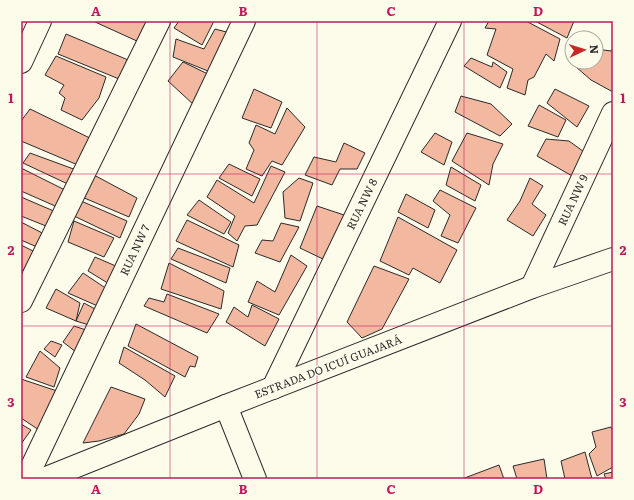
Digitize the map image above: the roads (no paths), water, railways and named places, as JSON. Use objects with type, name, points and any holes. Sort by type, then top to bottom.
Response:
[{"type":"street","points":[[21,62],[40,21]]},
{"type":"street","points":[[21,301],[159,21]]},
{"type":"street","name":"RUA NW 7","points":[[26,479],[244,21]]},
{"type":"street","name":"RUA NW 8","points":[[273,388],[450,21]]},
{"type":"street","name":"RUA NW 9","points":[[532,287],[613,114]]},
{"type":"street","name":"ESTRADA DO ICUÍ GUAJARÁ","points":[[56,477],[226,406],[532,287],[613,259]]},
{"type":"street","points":[[226,406],[255,479]]}]
